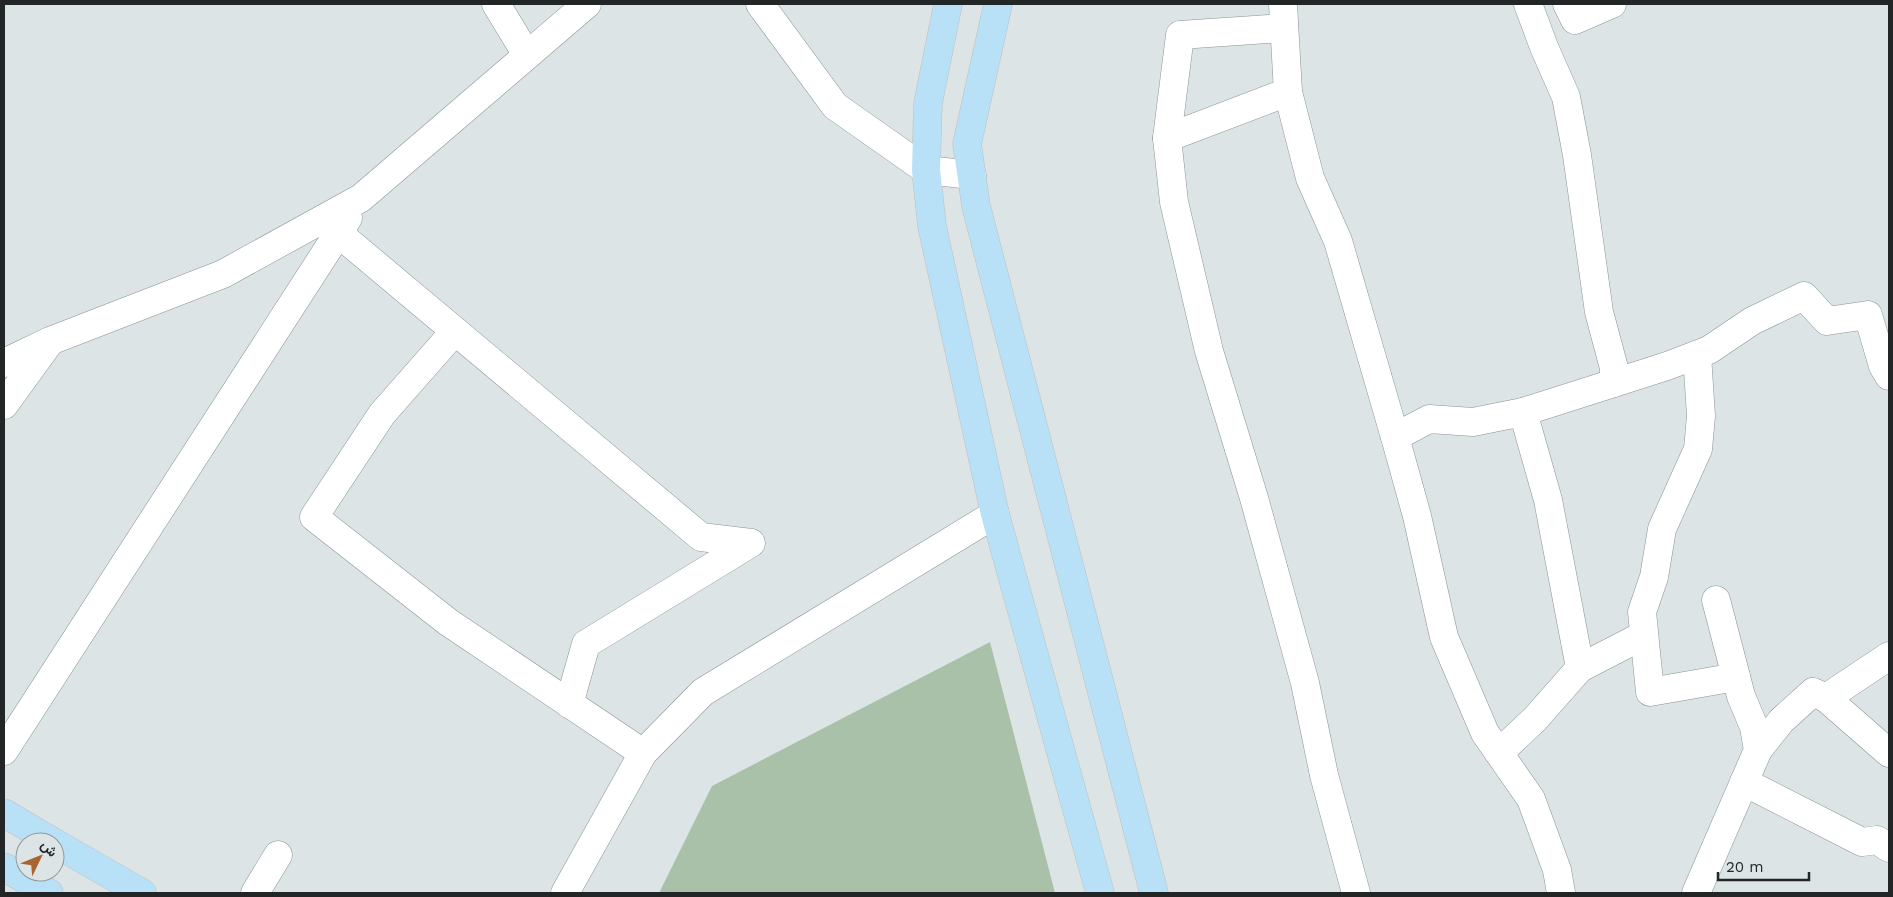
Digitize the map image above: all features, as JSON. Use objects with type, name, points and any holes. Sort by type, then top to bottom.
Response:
[{"type":"main road","points":[[948,4],[928,103],[926,170],[932,226],[995,514],[1100,893]]},
{"type":"main road","points":[[998,4],[967,144],[976,206],[1154,893]]},
{"type":"main road","points":[[4,813],[37,832]]},
{"type":"main road","points":[[65,848],[142,893]]},
{"type":"main road","points":[[4,867],[49,893]]},
{"type":"street","points":[[496,4],[527,55]]},
{"type":"street","points":[[4,363],[50,341],[223,274],[361,198],[587,4]]},
{"type":"street","points":[[760,4],[835,106],[926,170],[972,175]]},
{"type":"street","points":[[1528,4],[1566,97],[1577,155],[1599,312],[1614,368],[1614,383]]},
{"type":"street","points":[[1567,4],[1575,20],[1612,4]]},
{"type":"street","points":[[1356,893],[1324,775],[1302,674],[1254,498],[1209,351],[1174,202],[1167,138],[1180,34],[1284,16],[1288,92],[1310,178],[1338,240],[1417,516],[1444,638],[1485,733],[1531,799],[1557,870],[1561,893]]},
{"type":"street","points":[[1167,138],[1288,92]]},
{"type":"street","points":[[4,751],[361,198]]},
{"type":"street","points":[[338,233],[700,537],[751,543],[586,644],[570,704]]},
{"type":"street","points":[[1395,437],[1429,419],[1473,422],[1523,412],[1697,355],[1709,350],[1752,321],[1804,296],[1827,321],[1868,314],[1884,366],[1889,376]]},
{"type":"street","points":[[455,331],[382,414],[314,516],[448,622],[643,753]]},
{"type":"street","points":[[4,405],[50,341]]},
{"type":"street","points":[[1697,355],[1701,416],[1698,449],[1662,529],[1654,577],[1642,612],[1650,692],[1736,677]]},
{"type":"street","points":[[1523,412],[1548,500],[1580,668]]},
{"type":"street","points":[[565,893],[643,753],[703,692],[995,514]]},
{"type":"street","points":[[1716,600],[1741,696],[1754,727],[1758,750]]},
{"type":"street","points":[[1499,753],[1536,719],[1580,668],[1644,635]]},
{"type":"street","points":[[1826,698],[1889,656]]},
{"type":"street","points":[[1696,893],[1758,750],[1781,721],[1813,692],[1826,698],[1889,753]]},
{"type":"street","points":[[1744,782],[1862,842],[1876,840],[1889,848]]},
{"type":"street","points":[[255,893],[278,855]]},
{"type":"green space","points":[[990,642],[1055,893],[659,893],[712,786]]}]
